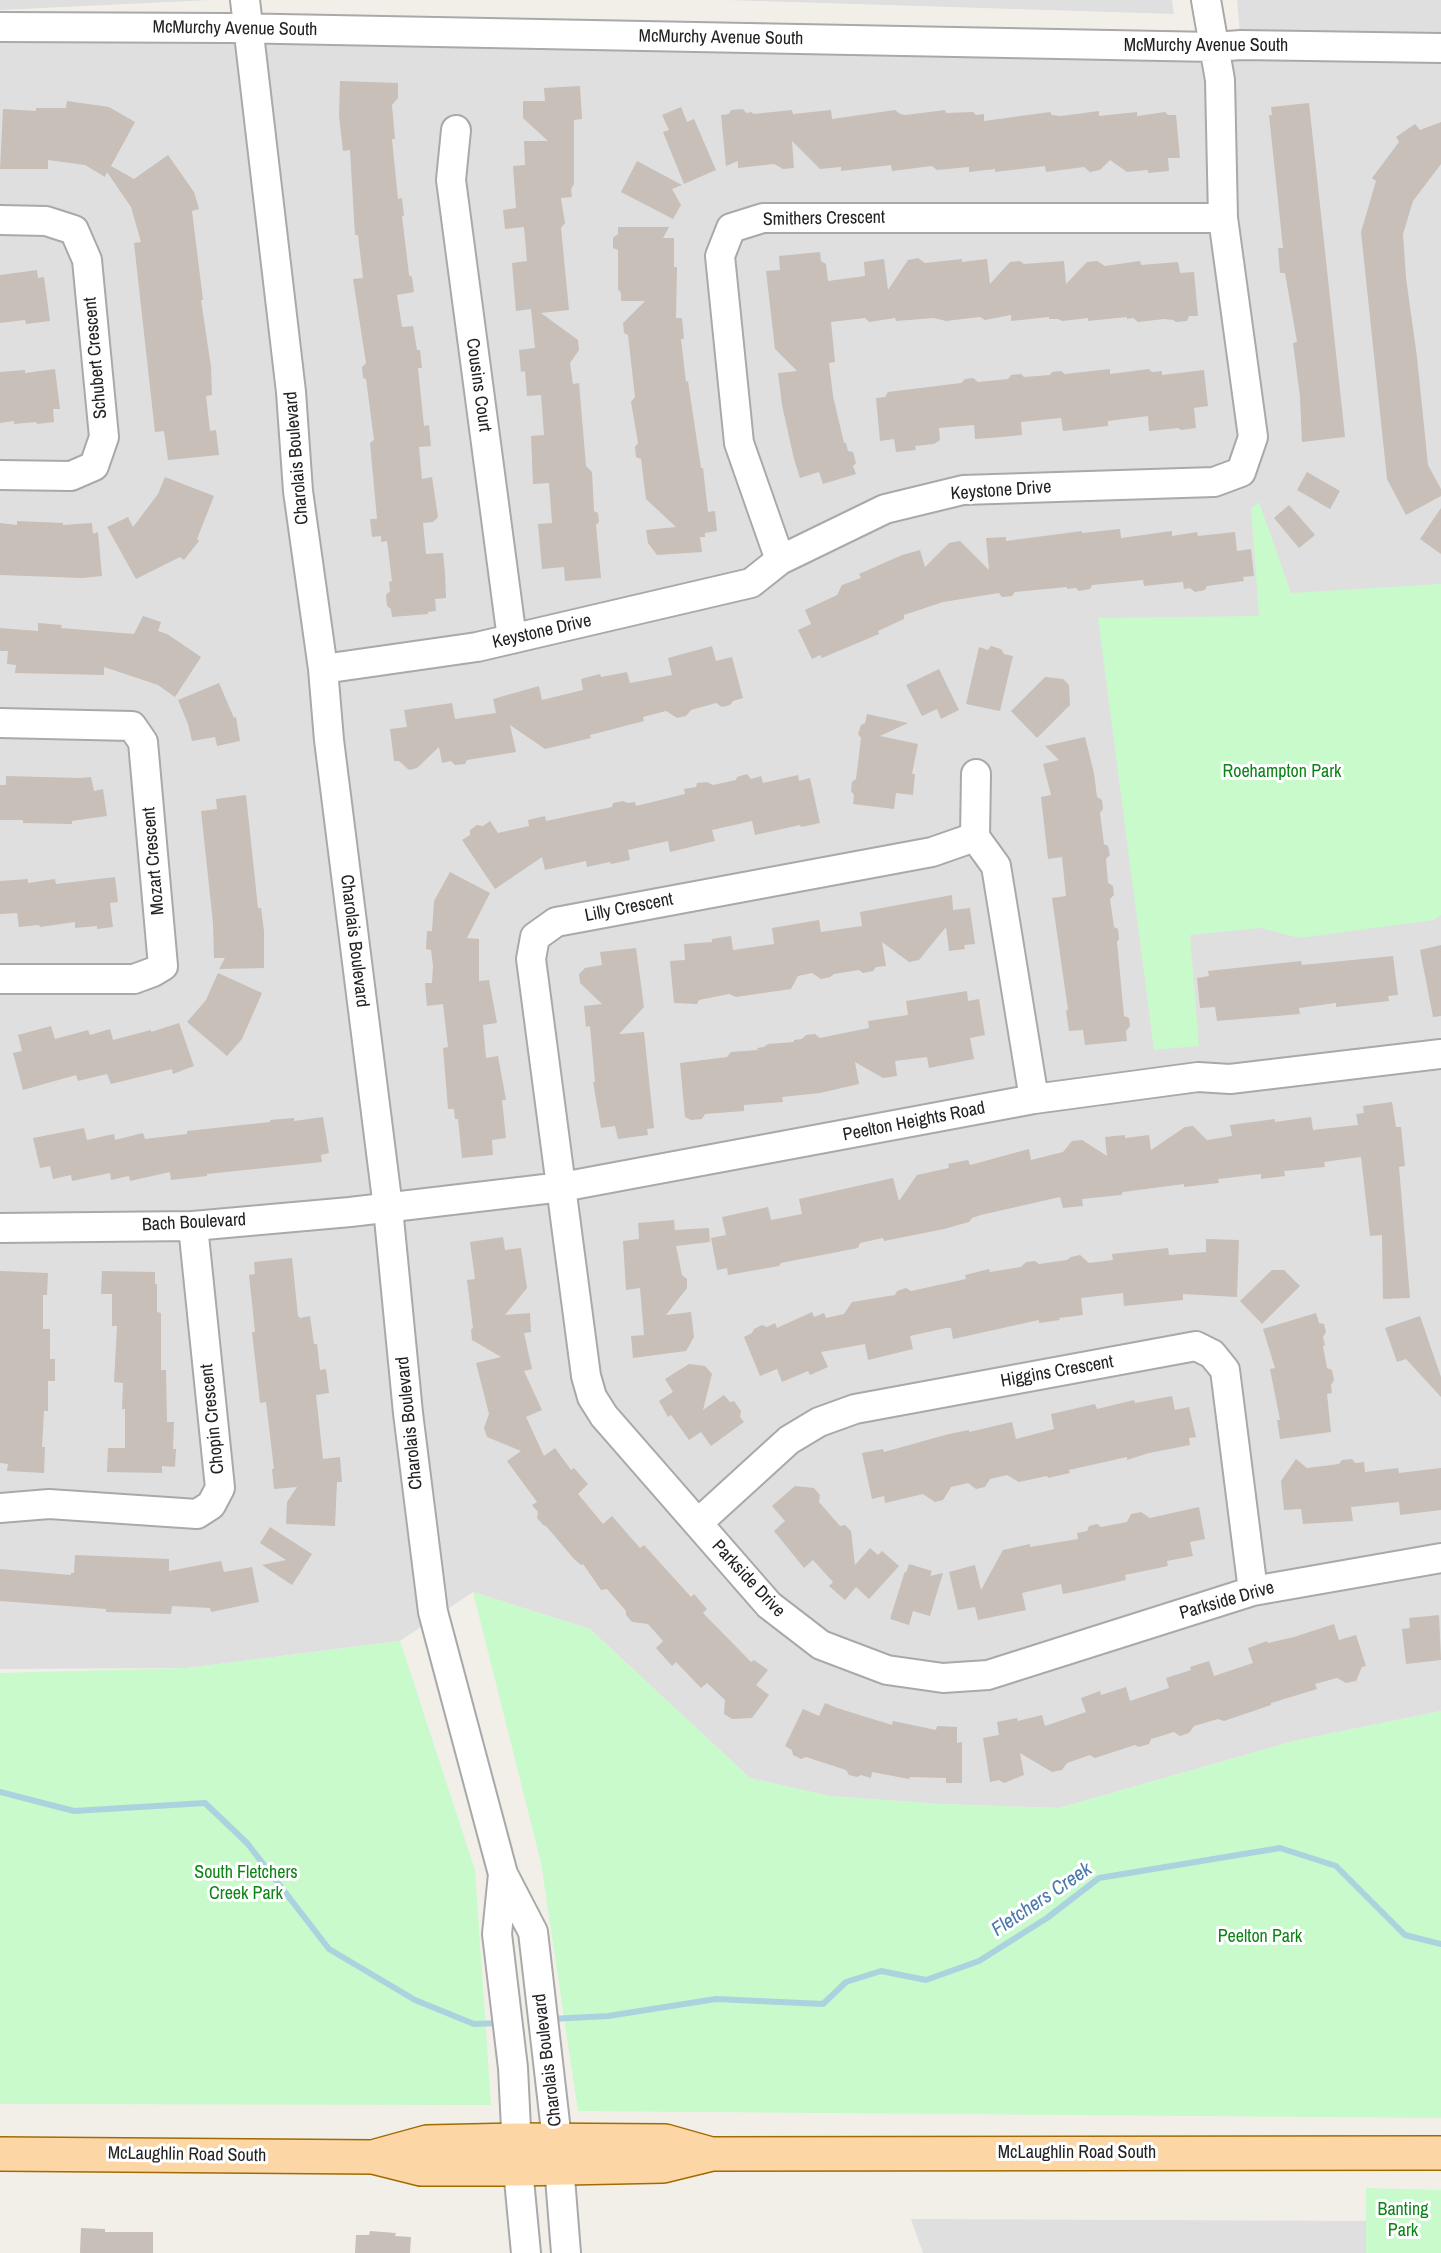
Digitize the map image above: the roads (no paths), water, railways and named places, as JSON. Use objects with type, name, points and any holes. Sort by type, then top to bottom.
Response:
[{"type":"main road","name":"McLaughlin Road South","points":[[0,2154],[373,2157],[421,2169],[517,2155],[558,2154],[665,2141],[712,2154],[1441,2153]]},
{"type":"street","name":"Charolais Boulevard","points":[[245,0],[291,392],[298,491],[323,669],[329,740],[388,1208],[408,1413],[433,1612],[503,1874],[533,1932],[558,2154],[566,2253]]},
{"type":"street","name":"Keystone Drive","points":[[323,669],[477,647],[751,583],[780,560],[885,509],[963,490],[1214,482],[1241,472],[1253,437],[1223,218],[1220,80],[1206,0]]},
{"type":"street","name":"McMurchy Avenue South","points":[[0,27],[247,29],[1214,47],[1241,45],[1441,48]]},
{"type":"street","name":"Cousins Court","points":[[456,130],[451,180],[512,639]]},
{"type":"street","name":"Smithers Crescent","points":[[780,560],[739,443],[720,256],[731,228],[763,218],[1223,218]]},
{"type":"street","name":"Schubert Crescent","points":[[0,220],[46,221],[74,230],[87,260],[104,437],[94,466],[70,476],[0,475]]},
{"type":"street","name":"Mozart Crescent","points":[[0,723],[132,726],[143,741],[163,966],[134,979],[0,979]]},
{"type":"street","points":[[976,774],[975,837],[996,866],[1034,1099]]},
{"type":"street","name":"Lilly Crescent","points":[[562,1187],[531,959],[535,937],[556,922],[932,852],[975,837]]},
{"type":"street","name":"Peelton Heights Road","points":[[388,1208],[562,1187],[1034,1099],[1198,1077],[1230,1079],[1441,1054]]},
{"type":"street","name":"Parkside Drive","points":[[562,1187],[586,1376],[592,1396],[604,1416],[769,1605],[821,1646],[886,1670],[943,1678],[988,1675],[1253,1591],[1441,1558]]},
{"type":"street","name":"Bach Boulevard","points":[[0,1228],[193,1226],[388,1208]]},
{"type":"street","name":"Chopin Crescent","points":[[0,1508],[49,1504],[197,1514],[211,1505],[220,1488],[193,1226]]},
{"type":"street","name":"Higgins Crescent","points":[[698,1523],[789,1440],[819,1422],[837,1415],[855,1409],[1196,1346],[1212,1354],[1225,1370],[1253,1591]]},
{"type":"street","name":"Charolais Boulevard","points":[[503,1874],[497,1934],[513,2068],[517,2155],[526,2253]]},
{"type":"waterway","points":[[0,1792],[74,1811],[205,1803],[247,1843],[329,1949],[415,2000],[474,2024],[502,2023]]},
{"type":"waterway","name":"Fletchers Creek","points":[[551,2019],[608,2016],[716,1999],[823,2004],[846,1982],[881,1971],[926,1980],[979,1961],[1047,1918],[1099,1878],[1280,1848],[1336,1866],[1405,1935],[1441,1944]]},
{"type":"park label","name":"Roehampton Park","points":[[1282,772]]},
{"type":"park label","name":"South Fletchers Creek Park","points":[[246,1883]]},
{"type":"park label","name":"Peelton Park","points":[[1260,1937]]},
{"type":"park label","name":"Banting Park","points":[[1403,2220]]}]
